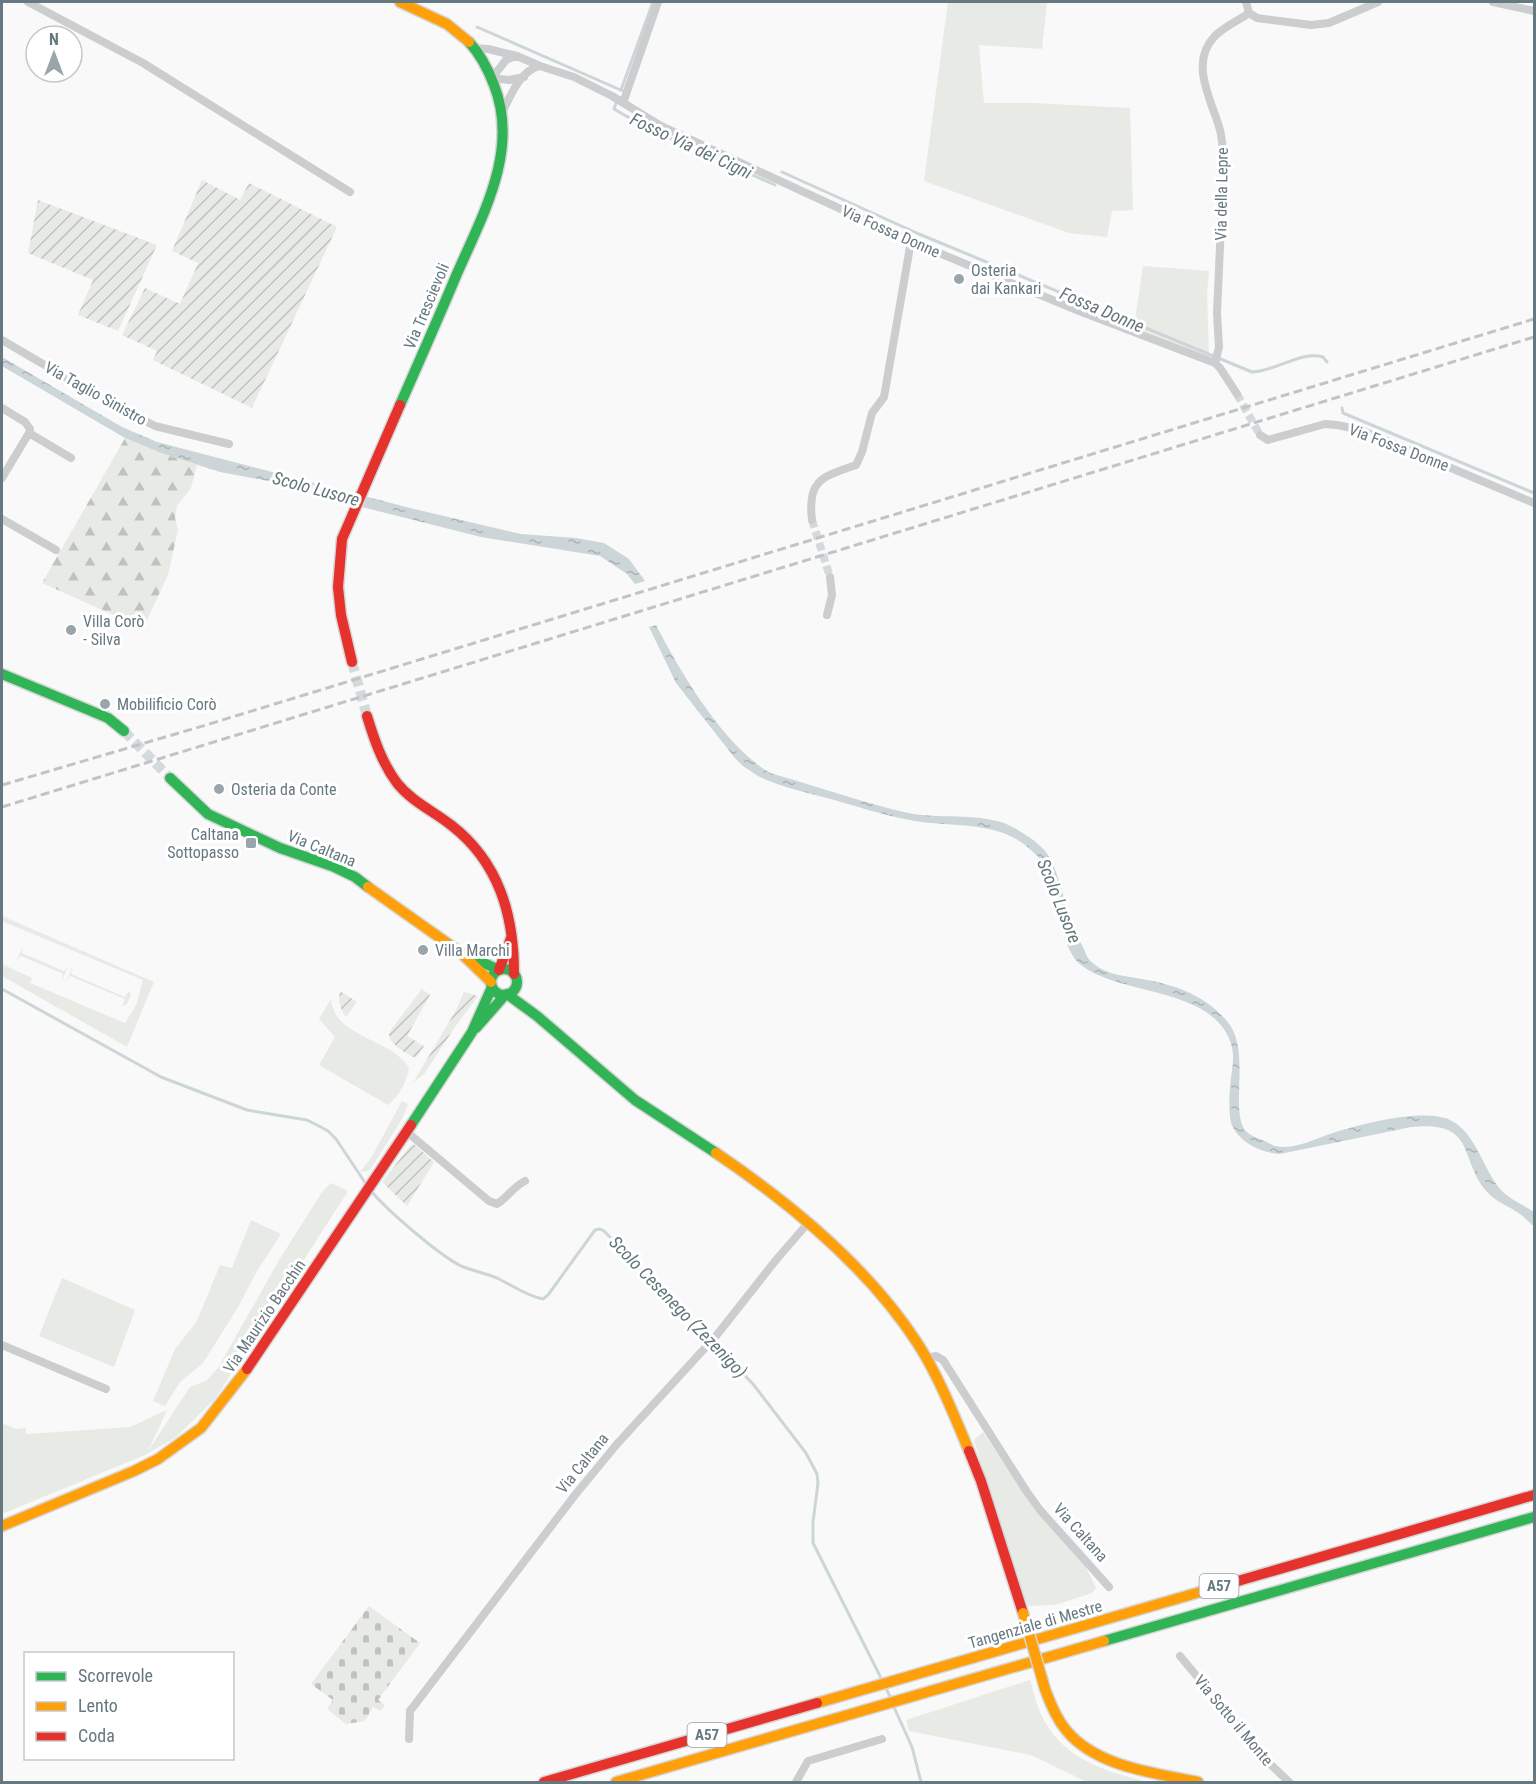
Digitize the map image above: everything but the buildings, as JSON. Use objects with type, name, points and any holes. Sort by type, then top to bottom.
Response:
[{"type":"main road","name":"Via Trescievoli","points":[[352,662],[337,590],[337,566],[342,539],[487,205],[502,156],[502,113],[492,78],[473,48],[452,28],[400,2]]},
{"type":"main road","points":[[2,674],[108,718],[124,731]]},
{"type":"main road","points":[[367,716],[379,752],[398,783],[412,799],[465,835],[494,871],[505,898],[514,948],[515,980],[513,991],[506,994],[497,993],[491,985],[492,976],[499,970],[511,934]]},
{"type":"main road","name":"Via Caltana","points":[[170,778],[208,814],[280,848],[332,866],[355,877],[460,952],[499,970]]},
{"type":"main road","name":"Via Caltana","points":[[460,952],[491,985]]},
{"type":"main road","points":[[499,970],[507,970],[515,980]]},
{"type":"main road","name":"Via Caltana","points":[[515,980],[537,1016]]},
{"type":"main road","name":"Via Maurizio Bacchin","points":[[2,1526],[134,1471],[158,1459],[201,1428],[235,1386],[407,1132],[472,1032],[491,985]]},
{"type":"main road","name":"Via Caltana","points":[[506,994],[537,1016],[635,1100],[763,1186],[808,1223],[877,1290],[927,1358],[951,1407],[981,1481],[1053,1710],[1070,1736],[1087,1750],[1105,1759],[1198,1782]]},
{"type":"main road","name":"Via Maurizio Bacchin","points":[[472,1032],[506,994]]},
{"type":"main road","name":"Tangenziale di Mestre","points":[[544,1782],[1534,1495]]},
{"type":"main road","name":"A57","points":[[616,1782],[1534,1517]]},
{"type":"street","points":[[28,2],[143,63],[350,192]]},
{"type":"street","points":[[624,103],[658,2]]},
{"type":"street","points":[[1246,2],[1249,13],[1257,18],[1311,25],[1329,23],[1378,2]]},
{"type":"street","points":[[1493,2],[1534,11]]},
{"type":"street","name":"Via della Lepre","points":[[1216,361],[1219,347],[1217,313],[1224,158],[1221,132],[1203,82],[1203,67],[1206,51],[1214,36],[1249,13]]},
{"type":"street","name":"Via Fossa Donne","points":[[473,48],[517,56],[574,77],[624,103],[661,126],[911,241],[1079,311],[1216,361]]},
{"type":"street","points":[[492,78],[506,60],[517,56]]},
{"type":"street","points":[[502,113],[519,83],[532,68],[540,66]]},
{"type":"street","points":[[492,78],[509,80],[524,77]]},
{"type":"street","points":[[812,520],[810,502],[816,484],[833,473],[856,465],[862,452],[872,413],[884,397],[911,241]]},
{"type":"street","name":"Via Taglio Sinistro","points":[[2,340],[94,394],[155,426],[229,444]]},
{"type":"street","points":[[1216,361],[1237,394]]},
{"type":"street","points":[[2,408],[25,422],[30,429],[2,477]]},
{"type":"street","name":"Via Fossa Donne","points":[[1260,435],[1268,440],[1325,424],[1361,430],[1534,503]]},
{"type":"street","points":[[29,432],[71,458]]},
{"type":"street","points":[[2,519],[56,550]]},
{"type":"street","points":[[827,615],[832,595],[830,577]]},
{"type":"street","points":[[407,1132],[489,1201],[497,1204],[514,1187],[525,1181]]},
{"type":"street","name":"Via Caltana","points":[[409,1739],[410,1711],[414,1705],[575,1495],[617,1444],[717,1336],[808,1223]]},
{"type":"street","points":[[2,1345],[106,1389]]},
{"type":"street","name":"Via Caltana","points":[[927,1358],[936,1356],[943,1360],[1040,1510],[1109,1587]]},
{"type":"street","name":"Via Sotto il Monte","points":[[1180,1656],[1270,1764],[1289,1782]]},
{"type":"street","points":[[796,1782],[808,1761],[882,1739]]},
{"type":"green space","points":[[948,2],[1047,2],[1042,49],[979,45],[984,103],[1130,108],[1133,210],[1112,211],[1107,237],[1069,233],[924,181]]},
{"type":"green space","points":[[202,180],[240,200],[249,183],[337,227],[252,408],[153,360],[157,351],[122,335],[145,288],[180,304],[198,263],[172,251]]},
{"type":"green space","points":[[38,200],[157,245],[118,331],[78,315],[93,280],[28,253]]},
{"type":"green space","points":[[1143,266],[1209,271],[1207,293],[1209,357],[1134,327]]},
{"type":"green space","points":[[125,438],[197,465],[191,488],[177,506],[175,518],[178,530],[168,575],[145,624],[138,626],[42,583]]},
{"type":"green space","points":[[2,916],[154,982],[127,1047],[2,976],[2,964],[32,978],[30,983],[125,1023],[136,1005],[143,980],[2,921]]},
{"type":"green space","points":[[23,947],[22,953],[64,971],[68,966],[62,981],[63,974],[21,956],[16,961]]},
{"type":"green space","points":[[72,967],[71,974],[125,997],[129,991],[131,995],[127,1004],[122,1006],[125,999],[70,976],[66,983]]},
{"type":"green space","points":[[422,989],[430,995],[407,1036],[424,1046],[416,1058],[395,1045],[389,1034]]},
{"type":"green space","points":[[340,991],[357,1002],[346,1017],[340,1005]]},
{"type":"green space","points":[[464,992],[478,996],[425,1073],[413,1083],[455,1012]]},
{"type":"green space","points":[[331,999],[335,1012],[342,1022],[390,1050],[409,1068],[402,1089],[388,1105],[319,1065],[335,1037],[319,1019]]},
{"type":"green space","points":[[402,1101],[408,1104],[402,1119],[370,1170],[360,1172],[371,1158]]},
{"type":"green space","points":[[414,1144],[434,1162],[407,1206],[382,1182]]},
{"type":"green space","points":[[331,1183],[348,1191],[215,1399],[175,1438],[145,1455],[2,1514],[2,1423],[16,1429],[26,1428],[26,1434],[130,1427],[167,1410],[148,1451],[190,1387],[206,1381],[218,1368],[278,1262],[322,1192]]},
{"type":"green space","points":[[251,1220],[281,1234],[203,1363],[180,1382],[165,1406],[153,1401],[175,1349],[197,1321],[220,1265],[232,1268]]},
{"type":"green space","points":[[62,1278],[135,1310],[114,1367],[39,1336]]},
{"type":"green space","points":[[983,1432],[1030,1501],[1086,1567],[1096,1588],[1092,1593],[1055,1605],[1028,1606],[974,1440]]},
{"type":"green space","points":[[369,1606],[420,1643],[378,1700],[385,1705],[380,1711],[373,1707],[365,1721],[346,1724],[327,1709],[333,1700],[311,1684]]},
{"type":"green space","points":[[1030,1680],[1042,1716],[1061,1743],[1073,1753],[1101,1768],[1148,1782],[1087,1782],[1031,1755],[909,1731],[906,1720]]},
{"type":"water","name":"Scolo Lusore","points":[[2,357],[122,427],[157,442],[410,508],[521,534],[576,538],[604,543],[629,559],[645,581],[635,584],[627,574],[600,556],[481,537],[279,483],[220,472],[161,453],[125,438],[2,366]]},
{"type":"water","name":"Scolo Lusore","points":[[656,625],[691,686],[720,727],[753,761],[770,773],[908,813],[968,817],[1004,823],[1037,843],[1051,859],[1074,930],[1092,962],[1112,973],[1159,982],[1191,993],[1219,1012],[1227,1021],[1235,1034],[1238,1049],[1240,1113],[1242,1125],[1248,1133],[1275,1146],[1283,1147],[1395,1118],[1425,1116],[1450,1120],[1459,1126],[1473,1142],[1501,1190],[1534,1212],[1534,1226],[1489,1194],[1479,1181],[1464,1145],[1457,1136],[1447,1130],[1433,1126],[1411,1127],[1280,1154],[1258,1149],[1245,1141],[1234,1130],[1231,1123],[1229,1096],[1233,1052],[1223,1027],[1207,1013],[1188,1003],[1120,983],[1081,965],[1074,957],[1063,933],[1046,868],[1031,850],[1013,837],[987,828],[929,823],[892,816],[790,788],[758,776],[734,757],[676,683],[649,627]]},
{"type":"waterway","name":"Fosso Via dei Cigni","points":[[621,90],[653,2]]},
{"type":"waterway","points":[[477,27],[623,91]]},
{"type":"waterway","name":"Fosso Via dei Cigni","points":[[616,103],[614,109],[647,128],[775,185]]},
{"type":"waterway","name":"Fossa Donne","points":[[782,172],[919,234],[1252,372],[1269,369],[1306,356],[1323,357],[1327,362]]},
{"type":"waterway","name":"Fossa Donne","points":[[1342,408],[1343,413],[1534,493]]},
{"type":"waterway","name":"Scolo Cesenego (Zezenigo)","points":[[2,989],[161,1077],[247,1110],[307,1120],[319,1126],[336,1139],[368,1187]]},
{"type":"waterway","name":"Scolo Cesenego (Zezenigo)","points":[[372,1192],[414,1232],[461,1266],[497,1278],[537,1298],[543,1299],[548,1295],[595,1230],[604,1231],[753,1384],[806,1453],[817,1474],[818,1483],[813,1543],[882,1680]]},
{"type":"waterway","name":"Scolo Cesenego (Zezenigo)","points":[[885,1686],[891,1699]]},
{"type":"waterway","name":"Scolo Cesenego (Zezenigo)","points":[[893,1705],[912,1747],[921,1782]]},
{"type":"tunnel","points":[[1237,394],[1260,435]]},
{"type":"tunnel","points":[[812,520],[830,577]]},
{"type":"tunnel","points":[[352,662],[367,716]]},
{"type":"tunnel","points":[[124,731],[170,778]]},
{"type":"railway","points":[[2,785],[206,725],[1534,319]]},
{"type":"railway","points":[[2,807],[1534,337]]},
{"type":"traffic: fast","points":[[400,405],[486,207],[500,159],[503,134],[501,110],[489,73],[469,42]]},
{"type":"traffic: fast","points":[[2,674],[108,718],[124,731]]},
{"type":"traffic: fast","points":[[170,778],[208,814],[280,848],[332,866],[355,877],[368,887]]},
{"type":"traffic: fast","points":[[469,956],[499,970]]},
{"type":"traffic: fast","points":[[504,969],[513,973],[517,982],[513,991],[504,995],[495,991],[491,982],[495,973],[504,969]]},
{"type":"traffic: fast","points":[[411,1125],[472,1032],[492,987]]},
{"type":"traffic: fast","points":[[507,994],[537,1016],[635,1100],[716,1153]]},
{"type":"traffic: fast","points":[[476,1028],[505,995]]},
{"type":"traffic: fast","points":[[1104,1641],[1534,1517]]},
{"type":"traffic: slow","points":[[400,2],[447,24],[469,42]]},
{"type":"traffic: slow","points":[[368,887],[460,952],[491,982]]},
{"type":"traffic: slow","points":[[716,1153],[800,1215],[852,1263],[876,1289],[926,1357],[946,1396],[969,1451]]},
{"type":"traffic: slow","points":[[2,1526],[158,1459],[201,1428],[247,1369]]},
{"type":"traffic: slow","points":[[817,1703],[1238,1581]]},
{"type":"traffic: slow","points":[[1023,1613],[1045,1689]]},
{"type":"traffic: slow","points":[[616,1782],[1104,1641]]},
{"type":"traffic: slow","points":[[1045,1689],[1062,1725],[1093,1752],[1127,1766],[1198,1782]]},
{"type":"traffic: jam","points":[[352,662],[341,615],[338,587],[342,539],[400,405]]},
{"type":"traffic: jam","points":[[367,716],[383,759],[397,783],[422,806],[451,825],[467,840],[492,873],[507,911],[514,974]]},
{"type":"traffic: jam","points":[[499,970],[511,938]]},
{"type":"traffic: jam","points":[[247,1369],[411,1125]]},
{"type":"traffic: jam","points":[[969,1451],[981,1481],[1023,1613]]},
{"type":"traffic: jam","points":[[1238,1581],[1534,1495]]},
{"type":"traffic: jam","points":[[544,1782],[817,1703]]},
{"type":"place","name":"Osteria dai Kankari","points":[[959,279]]},
{"type":"place","name":"Villa Corò - Silva","points":[[71,630]]},
{"type":"place","name":"Mobilificio Corò","points":[[105,704]]},
{"type":"place","name":"Osteria da Conte","points":[[219,789]]},
{"type":"place","name":"Caltana Sottopasso","points":[[251,843]]},
{"type":"place","name":"Villa Marchi","points":[[423,950]]}]
